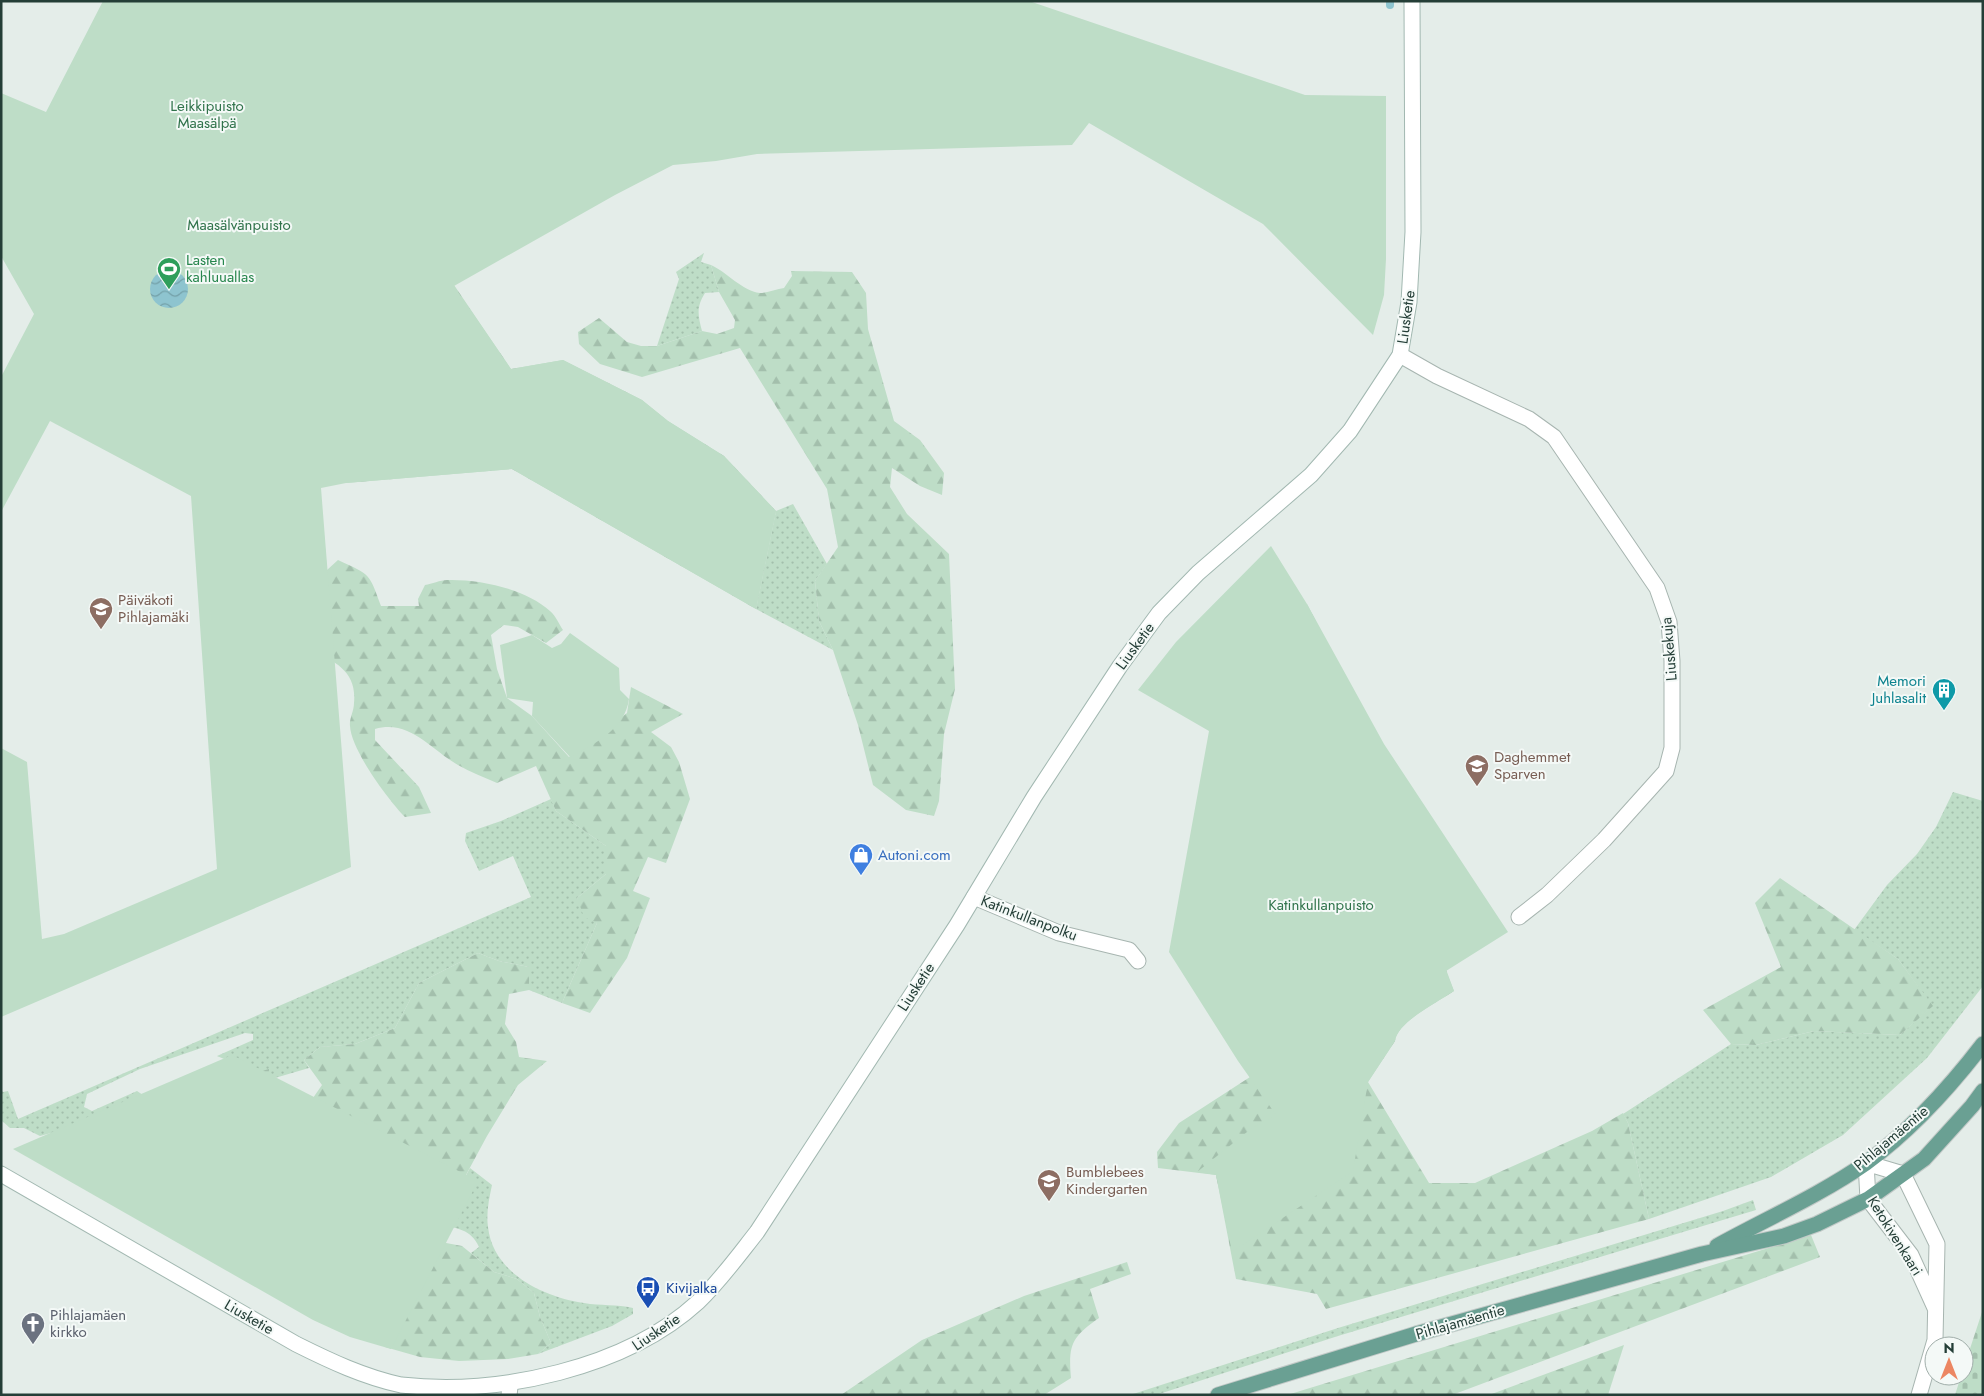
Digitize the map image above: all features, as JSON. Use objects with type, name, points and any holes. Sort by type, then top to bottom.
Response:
[{"type":"main road","name":"Pihlajamäentie","points":[[1702,1254],[1805,1199],[1866,1163],[1953,1083],[1983,1044]]},
{"type":"main road","name":"Pihlajamäentie","points":[[1218,1395],[1416,1334],[1702,1254],[1784,1236],[1817,1224],[1868,1199],[1924,1159],[1972,1106],[1983,1090]]},
{"type":"street","name":"Liusketie","points":[[1,1174],[296,1344],[345,1367],[403,1386],[455,1390],[509,1391],[540,1382],[625,1352],[656,1334],[704,1295],[757,1232],[974,897],[1083,720],[1159,613],[1198,573],[1310,475],[1350,431],[1400,355],[1409,302],[1413,232],[1412,1]]},
{"type":"street","name":"Liuskekuja","points":[[1400,355],[1438,376],[1529,420],[1554,437],[1657,588],[1669,622],[1672,661],[1672,748],[1666,771],[1604,840],[1547,895],[1519,917]]},
{"type":"street","name":"Katinkullanpolku","points":[[974,897],[1059,933],[1129,950],[1138,961]]},
{"type":"street","points":[[1866,1163],[1904,1174]]},
{"type":"street","name":"Ketokivenkaari","points":[[1866,1163],[1868,1199],[1911,1255],[1935,1308]]},
{"type":"street","name":"Ketokivenkaari","points":[[1904,1174],[1937,1244],[1936,1340],[1919,1395]]},
{"type":"green space","name":"Maasälvänpuisto","points":[[103,1],[1029,1],[1305,95],[1386,96],[1386,259],[1384,295],[1373,335],[1263,224],[1089,123],[1072,145],[757,154],[716,161],[673,165],[615,195],[454,286],[511,369],[563,360],[642,400],[668,421],[724,456],[776,511],[756,609],[512,469],[346,483],[321,488],[351,867],[1,1017],[1,748],[27,762],[42,939],[64,934],[217,869],[191,496],[50,421],[1,512],[1,377],[34,314],[1,256],[1,93],[46,112]]},
{"type":"green space","points":[[704,253],[701,262],[711,265],[719,292],[705,293],[702,298],[699,312],[702,331],[657,346],[679,279],[676,272]]},
{"type":"green space","points":[[711,265],[747,289],[760,293],[784,288],[792,276],[791,271],[852,272],[866,293],[868,329],[894,421],[920,440],[944,473],[942,495],[920,486],[892,468],[890,487],[907,514],[949,554],[955,689],[944,734],[939,801],[934,816],[906,810],[873,785],[858,725],[833,650],[819,621],[815,581],[838,547],[827,489],[740,348],[642,377],[600,364],[579,344],[578,332],[599,318],[627,342],[641,346],[657,346],[702,331],[717,334],[734,328],[735,320],[719,292]]},
{"type":"green space","points":[[454,285],[511,369],[563,360],[642,400],[668,421],[724,456],[776,511],[756,609],[512,469],[346,483],[322,390],[320,488],[327,570],[338,560],[363,572],[371,581],[381,606],[419,606],[418,599],[425,585],[444,580],[474,581],[502,587],[516,591],[540,603],[556,618],[563,630],[546,643],[518,627],[504,625],[491,635],[497,669],[507,698],[532,716],[569,757],[627,713],[631,687],[683,714],[651,732],[671,747],[679,762],[690,799],[666,863],[648,857],[633,891],[650,898],[627,958],[590,1013],[562,1003],[597,923],[584,917],[577,898],[606,874],[606,846],[556,811],[536,766],[497,783],[458,765],[410,732],[388,727],[375,729],[375,740],[419,787],[431,813],[405,817],[381,788],[364,761],[352,736],[350,723],[354,706],[354,692],[352,683],[343,669],[337,664],[312,650],[227,424]]},
{"type":"green space","points":[[793,504],[827,564],[815,581],[819,621],[833,650],[756,609],[776,511]]},
{"type":"green space","name":"Katinkullanpuisto","points":[[1271,546],[1307,604],[1384,744],[1508,932],[1446,971],[1454,991],[1410,1020],[1397,1034],[1395,1041],[1368,1082],[1353,1171],[1232,1252],[1216,1175],[1197,1172],[1252,1128],[1276,1115],[1238,1061],[1169,952],[1209,731],[1138,690],[1176,642]]},
{"type":"green space","points":[[1307,604],[1323,635],[1454,991],[1419,1013],[1403,1027],[1368,1082],[1429,1183],[1475,1183],[1592,1131],[1623,1113],[1628,1123],[1649,1219],[1326,1309],[1317,1294],[1236,1279],[1216,1175],[1158,1168],[1157,1152],[1179,1123],[1250,1077],[1263,1086]]},
{"type":"green space","points":[[570,633],[619,668],[620,690],[629,699],[622,719],[615,727],[599,741],[570,757],[532,716],[533,702],[507,698],[500,645],[532,635],[552,648],[561,644]]},
{"type":"green space","points":[[1953,792],[1983,801],[1983,986],[1927,1058],[1843,1135],[1771,1177],[1649,1219],[1628,1123],[1623,1114],[1731,1044],[1756,1045],[1814,1031],[1900,1035],[1932,1006],[1898,959],[1854,930],[1887,885],[1917,854],[1936,827]]},
{"type":"green space","points":[[551,799],[556,811],[606,846],[606,874],[577,898],[597,923],[562,1003],[529,990],[529,967],[499,961],[478,953],[419,983],[395,1028],[355,1044],[320,1047],[304,1060],[309,1068],[268,1080],[248,1075],[236,1064],[217,1056],[253,1040],[253,1034],[245,1033],[140,1069],[87,1094],[84,1107],[92,1111],[137,1091],[146,1097],[62,1130],[40,1136],[24,1128],[10,1128],[1,1120],[1,1090],[3,1092],[8,1091],[18,1119],[531,897],[513,856],[479,871],[465,841],[466,833],[501,821]]},
{"type":"green space","points":[[1780,878],[1898,959],[1933,1006],[1900,1035],[1814,1031],[1756,1045],[1731,1044],[1703,1010],[1781,967],[1755,903]]},
{"type":"green space","points":[[478,953],[499,961],[529,967],[529,990],[509,994],[505,1024],[516,1042],[519,1057],[547,1061],[518,1085],[487,1136],[439,1225],[408,1203],[408,1192],[414,1181],[408,1164],[399,1156],[394,1155],[383,1169],[247,1159],[229,1153],[221,1140],[206,1126],[216,1113],[206,1102],[158,1105],[155,1099],[170,1088],[189,1082],[210,1080],[229,1081],[237,1092],[243,1088],[248,1075],[269,1069],[268,1091],[275,1116],[263,1133],[264,1143],[287,1134],[300,1125],[304,1119],[306,1108],[322,1085],[304,1060],[320,1047],[355,1044],[395,1028],[419,983]]},
{"type":"green space","points":[[232,1055],[478,1181],[391,1349],[350,1337],[313,1320],[13,1149]]},
{"type":"green space","points":[[470,1168],[492,1185],[488,1211],[488,1227],[492,1243],[499,1257],[510,1270],[522,1280],[552,1295],[584,1303],[633,1308],[633,1314],[612,1326],[538,1354],[551,1343],[540,1317],[534,1293],[517,1279],[494,1272],[471,1253],[479,1247],[468,1233],[463,1230],[439,1225]]},
{"type":"green space","points":[[1753,1200],[1756,1210],[1338,1336],[1156,1395],[1130,1395],[1338,1328],[1723,1211]]},
{"type":"green space","points":[[1811,1235],[1820,1257],[1452,1395],[1287,1395]]},
{"type":"green space","points":[[441,1242],[462,1246],[494,1272],[517,1279],[534,1293],[540,1317],[551,1343],[538,1354],[508,1359],[459,1361],[420,1357],[385,1347]]},
{"type":"green space","points":[[1127,1262],[1131,1274],[1090,1289],[1099,1318],[1077,1336],[1074,1342],[1070,1357],[1071,1378],[1044,1395],[841,1395],[922,1340],[1024,1296]]},
{"type":"green space","points":[[1983,1309],[1983,1395],[1955,1395],[1958,1386],[1974,1386],[1974,1336]]},
{"type":"green space","points":[[1624,1345],[1608,1395],[1489,1395]]},
{"type":"water","name":"Lasten kahluuallas","points":[[169,270],[183,275],[188,289],[183,303],[169,308],[155,303],[150,289],[155,275]]},
{"type":"place","name":"Lasten kahluuallas","points":[[169,290]]},
{"type":"place","name":"Päiväkoti Pihlajamäki","points":[[101,630]]},
{"type":"place","name":"Memori Juhlasalit","points":[[1944,711]]},
{"type":"place","name":"Daghemmet Sparven","points":[[1477,787]]},
{"type":"place","name":"Autoni.com","points":[[861,876]]},
{"type":"place","name":"Bumblebees Kindergarten","points":[[1049,1202]]},
{"type":"place","name":"Kivijalka","points":[[648,1309]]},
{"type":"place","name":"Pihlajamäen kirkko","points":[[33,1345]]},
{"type":"park label","name":"Leikkipuisto Maasälpä","points":[[207,114]]}]
